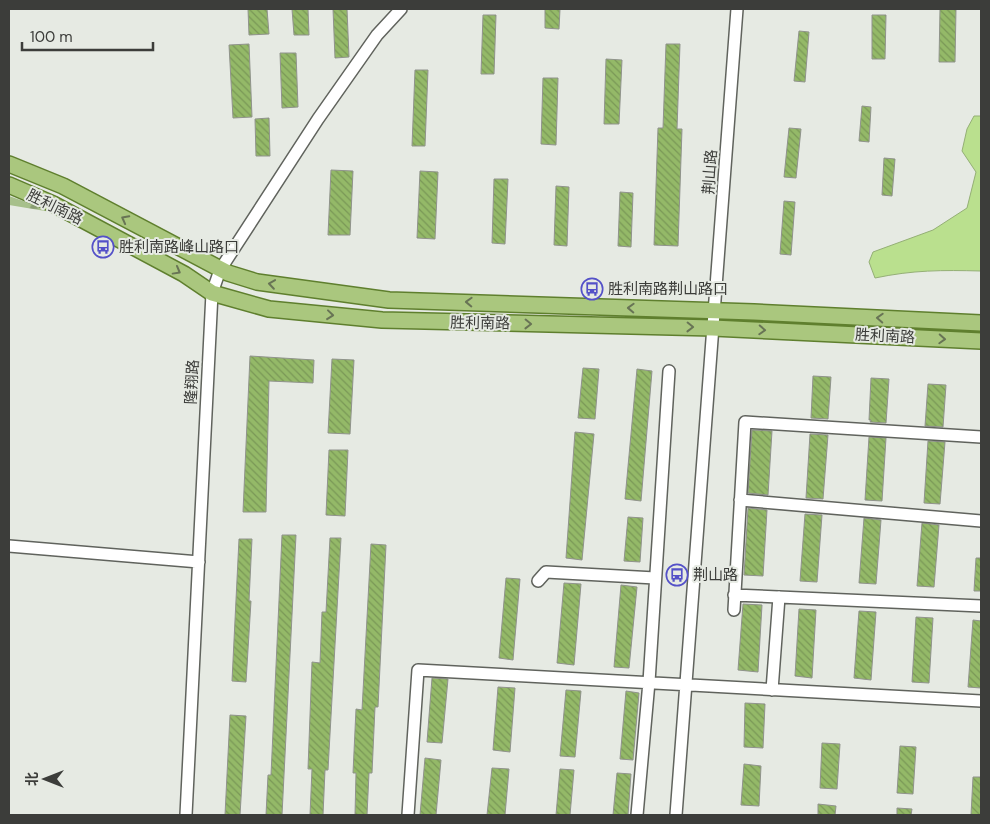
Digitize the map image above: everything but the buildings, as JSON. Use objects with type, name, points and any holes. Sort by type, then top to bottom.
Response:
[{"type":"main road","name":"胜利南路","points":[[9,164],[63,186],[220,270],[258,282],[389,300],[715,310],[981,323]]},
{"type":"main road","name":"胜利南路","points":[[9,185],[53,204],[184,274],[212,293],[269,308],[382,320],[714,328],[981,341]]},
{"type":"street","name":"隆翔路","points":[[186,815],[212,293],[220,270],[328,104],[377,35],[401,9]]},
{"type":"street","name":"荆山路","points":[[676,815],[737,9]]},
{"type":"street","points":[[637,815],[649,682],[668,371]]},
{"type":"street","points":[[734,610],[745,422],[981,437]]},
{"type":"street","points":[[740,500],[981,521]]},
{"type":"street","points":[[9,546],[199,562]]},
{"type":"street","points":[[538,581],[546,572],[655,578]]},
{"type":"street","points":[[734,595],[981,606]]},
{"type":"street","points":[[772,690],[778,597]]},
{"type":"street","points":[[408,815],[418,670],[981,702]]},
{"type":"green space","points":[[9,196],[57,213],[9,205]]},
{"type":"shaded area","points":[[974,116],[981,116],[981,271],[928,271],[875,278],[869,262],[873,252],[933,230],[967,208],[976,172],[962,151],[967,129]]},
{"type":"place","name":"胜利南路峰山路口","points":[[103,247]]},
{"type":"place","name":"胜利南路荆山路口","points":[[592,289]]},
{"type":"place","name":"荆山路","points":[[677,575]]}]
